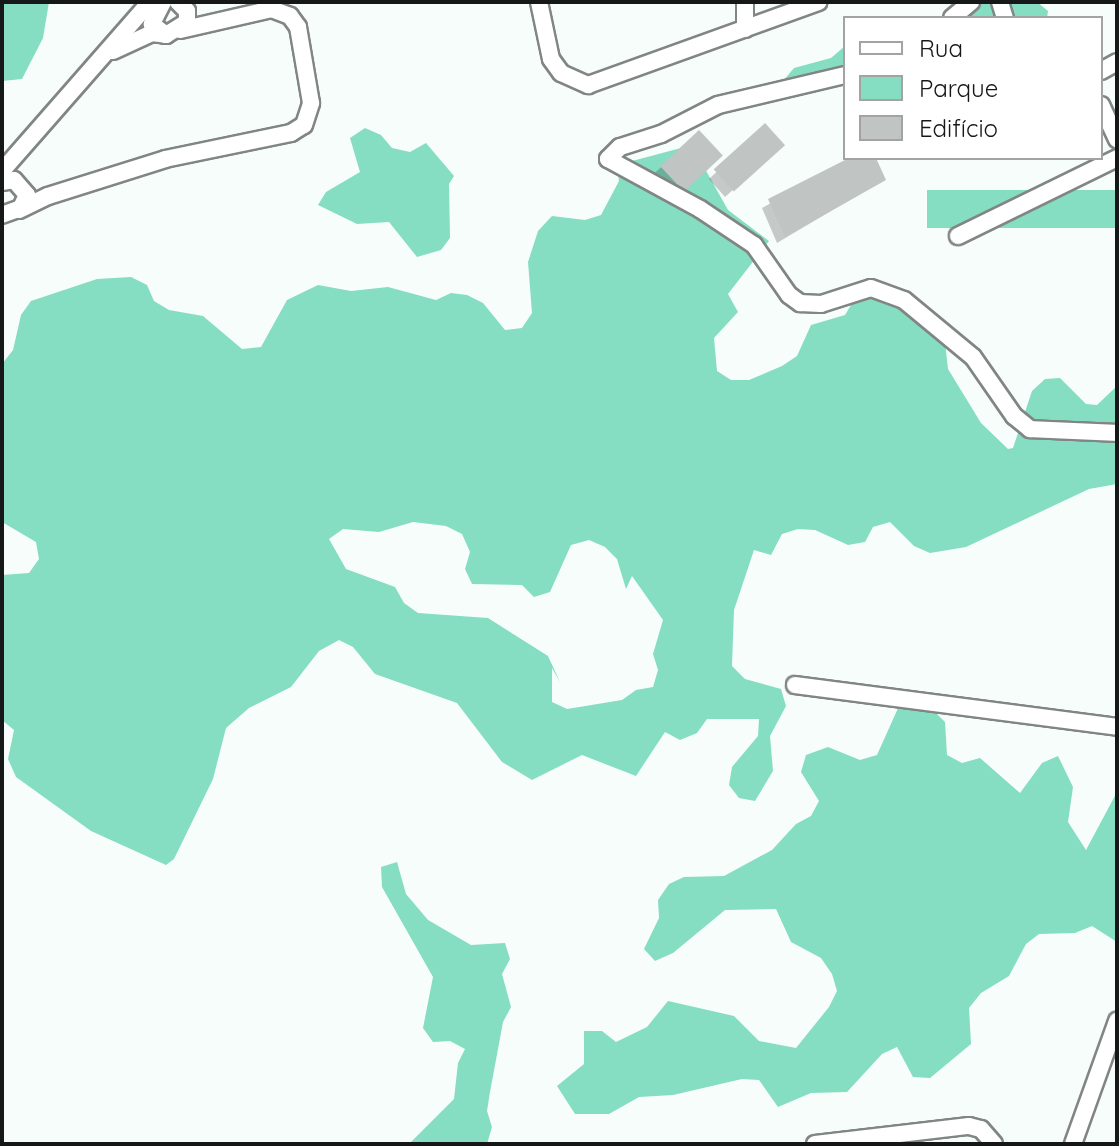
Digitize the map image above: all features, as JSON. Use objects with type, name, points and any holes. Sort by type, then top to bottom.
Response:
[{"type":"street","points":[[539,2],[551,59],[561,73],[588,85],[819,2]]},
{"type":"street","points":[[745,2],[745,29]]},
{"type":"street","points":[[954,16],[971,2]]},
{"type":"street","points":[[9,178],[19,152],[130,25],[157,5]]},
{"type":"street","points":[[157,5],[153,27],[173,33]]},
{"type":"street","points":[[173,33],[187,22],[182,6]]},
{"type":"street","points":[[182,6],[202,22]]},
{"type":"street","points":[[7,214],[48,196],[165,159],[291,133],[304,125],[311,103],[295,20],[272,9],[202,22],[173,33],[132,40],[93,67]]},
{"type":"street","points":[[843,75],[718,105],[661,134],[620,147],[608,159],[700,209],[754,245],[789,295],[800,303],[821,304],[871,288],[904,300],[973,357],[1014,416],[1030,429],[1117,433]]},
{"type":"street","points":[[1103,109],[1117,140]]},
{"type":"street","points":[[958,236],[1117,158]]},
{"type":"street","points":[[9,178],[48,196]]},
{"type":"street","points":[[7,214],[26,202],[9,178]]},
{"type":"street","points":[[795,685],[1117,727]]},
{"type":"street","points":[[1073,1144],[1117,1021]]},
{"type":"street","points":[[815,1144],[910,1139],[969,1126],[981,1129],[994,1144]]},
{"type":"green space","points":[[2,2],[49,2],[43,38],[22,79],[2,81]]},
{"type":"green space","points":[[956,2],[1037,2],[1048,11],[1047,16],[959,16]]},
{"type":"green space","points":[[843,48],[843,70],[783,81],[794,68],[831,58]]},
{"type":"green space","points":[[365,128],[381,135],[392,148],[410,152],[426,143],[454,176],[449,184],[450,238],[441,250],[417,257],[389,222],[357,224],[318,205],[326,192],[360,172],[350,138]]},
{"type":"green space","points":[[681,148],[695,151],[728,210],[769,241],[728,294],[738,312],[714,338],[717,371],[731,380],[749,380],[782,366],[797,356],[811,325],[845,315],[854,300],[869,292],[915,316],[945,342],[948,369],[981,423],[1008,449],[1013,448],[1032,391],[1045,379],[1060,378],[1086,404],[1097,405],[1117,386],[1117,484],[1089,489],[966,547],[930,553],[914,546],[890,522],[873,527],[865,542],[848,545],[815,530],[798,529],[782,534],[771,555],[754,550],[734,610],[732,666],[745,679],[781,689],[786,706],[770,736],[773,771],[755,801],[739,798],[729,785],[732,767],[758,736],[759,719],[707,719],[697,733],[680,740],[665,732],[636,776],[582,755],[532,780],[502,762],[457,703],[375,674],[353,647],[339,640],[319,651],[291,687],[249,708],[226,728],[213,779],[174,859],[166,865],[91,831],[16,777],[8,759],[14,730],[2,720],[2,575],[29,573],[39,559],[36,542],[2,522],[2,364],[13,350],[21,315],[31,301],[97,279],[131,277],[147,285],[154,301],[169,310],[203,316],[242,349],[261,347],[287,300],[318,285],[351,291],[388,287],[436,300],[451,293],[467,295],[483,303],[505,330],[522,328],[532,313],[528,262],[538,231],[552,216],[585,220],[601,215],[619,181],[617,165]],"holes":[[[413,522],[446,526],[462,534],[470,552],[465,569],[472,584],[522,585],[534,597],[550,592],[571,545],[589,540],[605,547],[617,559],[626,589],[632,576],[663,620],[653,654],[658,670],[653,687],[636,690],[622,700],[567,709],[552,702],[552,668],[560,682],[548,656],[488,618],[418,613],[404,603],[395,587],[346,569],[329,539],[343,529],[379,532]]]},
{"type":"green space","points":[[927,190],[1117,190],[1117,228],[927,228]]},
{"type":"green space","points":[[899,706],[932,709],[945,722],[947,755],[962,763],[980,758],[1020,793],[1042,763],[1058,756],[1073,787],[1068,822],[1086,850],[1117,792],[1117,942],[1092,926],[1075,933],[1039,934],[1026,944],[1009,976],[981,993],[969,1008],[971,1044],[930,1078],[913,1077],[897,1047],[882,1054],[847,1092],[811,1093],[778,1107],[759,1080],[742,1079],[673,1095],[639,1097],[609,1114],[575,1114],[557,1086],[584,1064],[584,1031],[602,1031],[616,1042],[647,1027],[668,1001],[734,1016],[759,1041],[796,1048],[829,1007],[837,991],[832,974],[821,958],[791,942],[776,909],[725,910],[673,953],[655,961],[644,949],[659,918],[658,900],[669,884],[684,877],[724,876],[772,850],[796,824],[811,816],[819,801],[801,772],[806,755],[828,747],[860,760],[877,755]]},
{"type":"green space","points":[[397,862],[406,894],[428,920],[471,945],[505,943],[510,959],[502,974],[511,1007],[503,1022],[490,1092],[487,1111],[492,1127],[487,1144],[409,1144],[454,1099],[458,1063],[465,1049],[450,1041],[433,1042],[423,1028],[433,977],[382,887],[381,867]]},
{"type":"building","points":[[765,123],[785,145],[734,191],[714,169]]},
{"type":"building","points":[[699,130],[723,156],[684,192],[660,166]]},
{"type":"building","points":[[845,160],[877,160],[886,180],[785,237],[768,199]]}]
